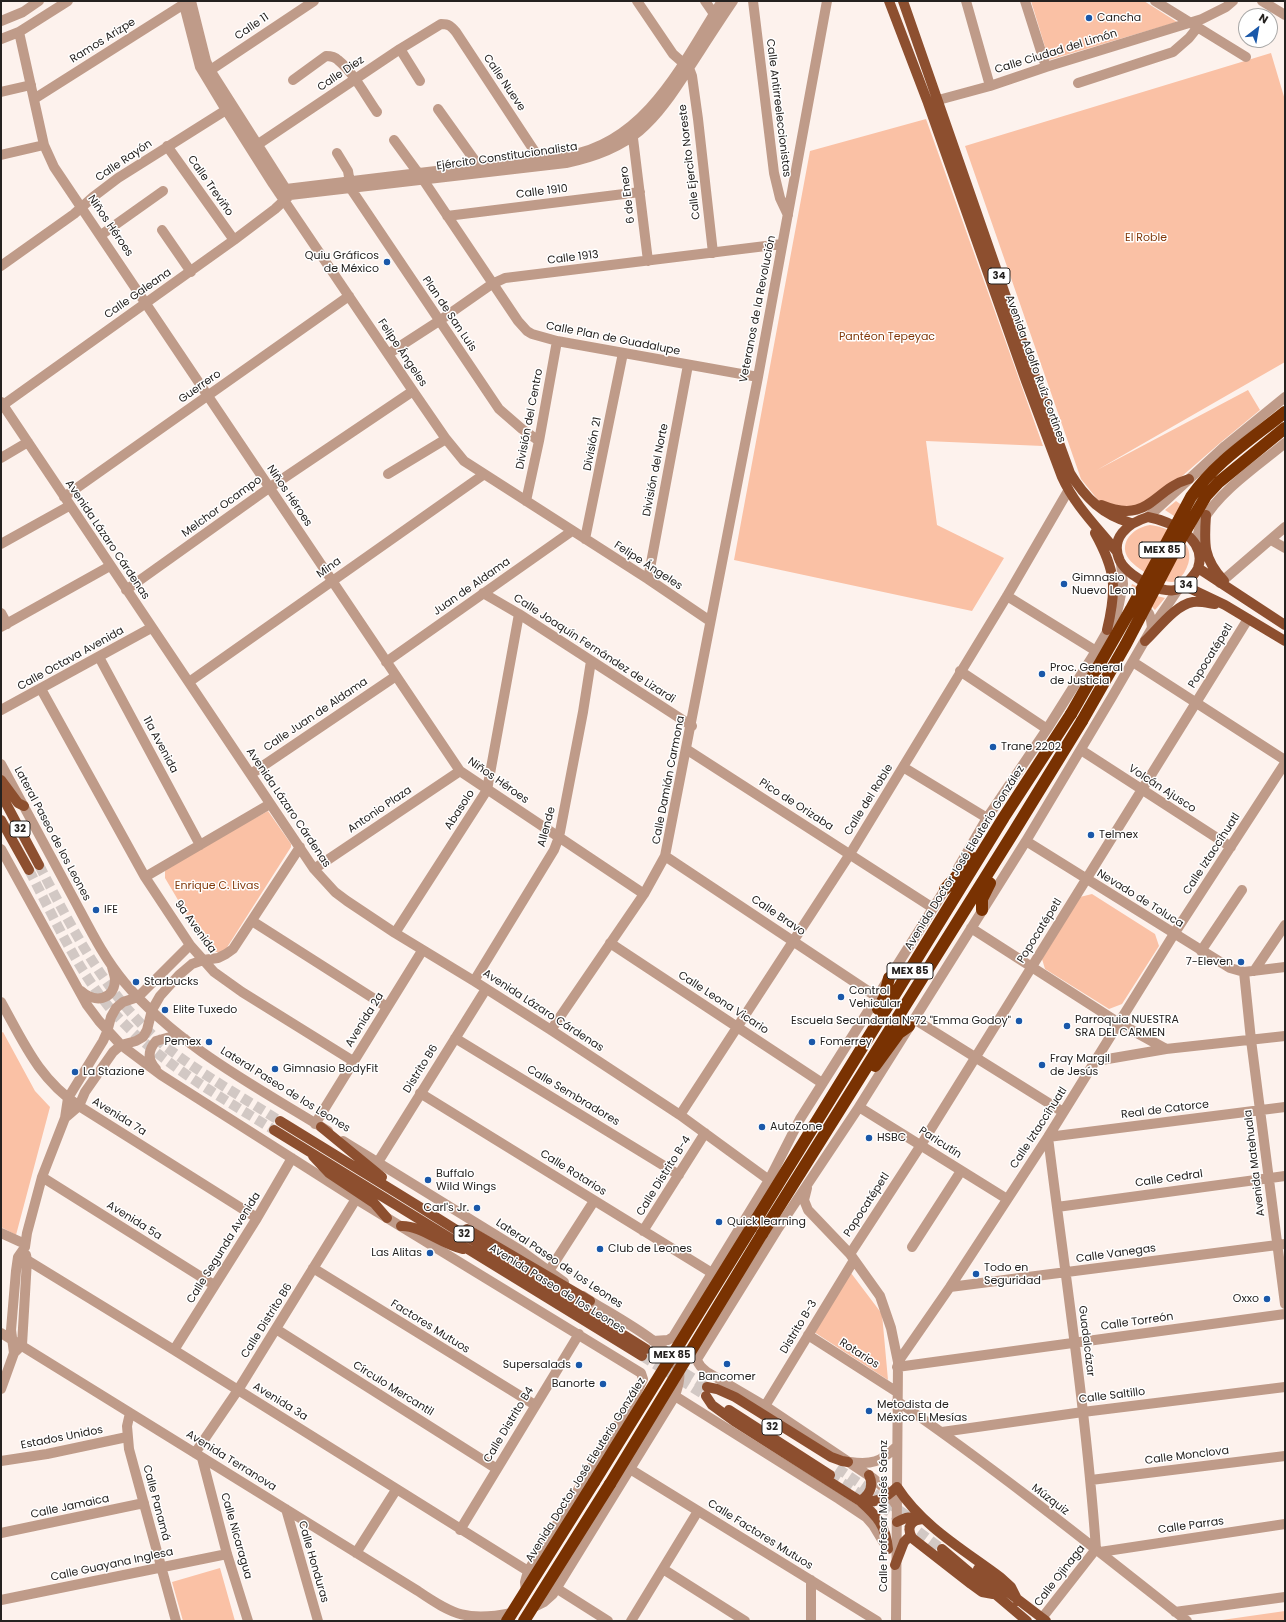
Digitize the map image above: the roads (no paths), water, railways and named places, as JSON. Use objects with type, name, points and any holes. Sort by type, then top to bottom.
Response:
[{"type":"highway","name":"Avenida Doctor José Eleuterio González","points":[[510,1617],[1004,817],[1071,714],[1131,609],[1187,503],[1198,487],[1214,469],[1285,412]]},
{"type":"highway","name":"MEX 85","points":[[525,1620],[610,1484],[762,1234],[1082,721],[1126,644],[1179,543],[1206,496],[1219,482],[1285,428]]},
{"type":"highway","points":[[945,889],[963,869],[985,835],[1004,817]]},
{"type":"highway","points":[[982,910],[982,899],[984,894],[1015,842],[1015,830]]},
{"type":"highway","points":[[841,1082],[846,1060],[884,998],[889,978]]},
{"type":"highway","points":[[860,1078],[874,1068],[899,1033],[912,1022]]},
{"type":"main road","name":"Avenida Adolfo Ruíz Cortines","points":[[890,1],[928,103],[1054,458],[1068,491],[1117,552]]},
{"type":"main road","name":"Avenida Adolfo Ruíz Cortines","points":[[903,1],[1005,294],[1070,473],[1092,502],[1106,513],[1131,524]]},
{"type":"main road","points":[[1092,502],[1118,510],[1137,509],[1149,505],[1180,483],[1189,479]]},
{"type":"main road","points":[[1208,513],[1205,538],[1206,552],[1221,581],[1237,594],[1285,625]]},
{"type":"main road","points":[[1086,515],[1112,569],[1113,594],[1107,630]]},
{"type":"main road","points":[[1117,552],[1120,536],[1131,524],[1148,517],[1178,529],[1196,544]]},
{"type":"main road","name":"34","points":[[1181,588],[1198,568],[1196,544]]},
{"type":"main road","name":"34","points":[[1117,552],[1121,562],[1138,578],[1158,589],[1181,588],[1225,605],[1285,641]]},
{"type":"main road","name":"34","points":[[1198,568],[1221,581]]},
{"type":"main road","points":[[1145,641],[1185,604],[1194,602],[1225,605]]},
{"type":"main road","points":[[1,780],[18,803],[24,806]]},
{"type":"main road","name":"32","points":[[1,794],[39,864]]},
{"type":"main road","name":"32","points":[[1,820],[29,870]]},
{"type":"main road","name":"Avenida Paseo de los Leones","points":[[274,1130],[470,1250],[644,1353],[415,1204],[280,1121]]},
{"type":"main road","points":[[318,1125],[415,1204],[461,1225],[590,1301]]},
{"type":"main road","points":[[310,1152],[323,1169],[374,1203],[387,1218]]},
{"type":"main road","points":[[401,1226],[411,1227],[450,1245],[470,1250]]},
{"type":"main road","points":[[848,1462],[842,1462],[831,1457],[734,1397],[717,1389],[705,1392],[712,1405],[734,1421],[860,1501],[876,1516],[883,1527],[887,1539],[888,1549]]},
{"type":"main road","name":"32","points":[[705,1392],[834,1471]]},
{"type":"main road","points":[[860,1501],[866,1496],[871,1488],[872,1482],[869,1475]]},
{"type":"main road","points":[[860,1501],[878,1501],[890,1495],[897,1487],[909,1504],[923,1519],[1000,1577],[1011,1587],[1018,1600]]},
{"type":"main road","points":[[897,1522],[912,1516],[923,1519]]},
{"type":"main road","points":[[923,1519],[916,1520],[912,1523],[910,1531],[912,1538],[982,1592],[993,1594]]},
{"type":"main road","points":[[896,1565],[904,1542],[908,1538],[912,1538]]},
{"type":"main road","points":[[1027,1621],[993,1594],[944,1546],[1044,1620]]},
{"type":"street","points":[[1,21],[22,12],[39,1]]},
{"type":"street","points":[[1,39],[19,32],[68,1]]},
{"type":"street","name":"Calle 11","points":[[207,72],[314,1]]},
{"type":"street","points":[[637,1],[672,54],[686,66]]},
{"type":"street","points":[[705,1],[714,14]]},
{"type":"street","name":"Ejército Constitucionalista","points":[[686,66],[722,1]]},
{"type":"street","name":"Ejército Constitucionalista","points":[[285,195],[350,185],[420,177],[566,163],[582,160],[612,149],[632,131],[686,66],[733,1]]},
{"type":"street","name":"Calle Antirreeleccionistas","points":[[753,1],[774,173],[779,194],[788,215]]},
{"type":"street","name":"Veteranos de la Revolución","points":[[710,621],[758,377],[827,1]]},
{"type":"street","points":[[966,1],[990,86]]},
{"type":"street","points":[[1025,1],[1046,67]]},
{"type":"street","points":[[1155,1],[1246,57]]},
{"type":"street","name":"Calle Ciudad del Limón","points":[[928,103],[990,86],[1046,67],[1193,25],[1216,13],[1233,1]]},
{"type":"street","points":[[1262,1],[1285,15]]},
{"type":"street","name":"Felipe Ángeles","points":[[186,2],[198,61],[207,72],[349,296],[446,439],[464,461],[483,475],[648,579],[710,621]]},
{"type":"street","name":"Ramos Arizpe","points":[[34,99],[186,2]]},
{"type":"street","name":"Calle Diez","points":[[254,146],[436,26],[447,24]]},
{"type":"street","name":"Calle Nueve","points":[[447,24],[456,32],[539,158]]},
{"type":"street","points":[[1078,83],[1173,52],[1189,38],[1193,25]]},
{"type":"street","name":"Niños Héroes","points":[[19,32],[44,145],[54,166],[460,771],[644,894]]},
{"type":"street","points":[[400,49],[420,81]]},
{"type":"street","points":[[293,80],[326,56],[332,56],[338,60],[355,80],[377,112]]},
{"type":"street","name":"Calle Ejercito Noreste","points":[[686,66],[694,87],[713,253]]},
{"type":"street","name":"Felipe Ángeles","points":[[207,72],[226,110],[254,146]]},
{"type":"street","points":[[1,92],[31,85]]},
{"type":"street","points":[[438,109],[478,166]]},
{"type":"street","name":"Calle Rayón","points":[[1,266],[74,214],[118,178],[226,110]]},
{"type":"street","name":"Ejército Constitucionalista","points":[[420,177],[478,166],[592,150],[632,131]]},
{"type":"street","name":"6 de Enero","points":[[632,131],[648,261]]},
{"type":"street","name":"Calle Plan de Guadalupe","points":[[394,140],[492,284],[527,331],[538,337],[557,341],[758,377]]},
{"type":"street","points":[[1,155],[44,145]]},
{"type":"street","name":"Calle Treviño","points":[[167,146],[234,240]]},
{"type":"street","name":"Plan de San Luis","points":[[337,152],[348,171],[350,185],[499,409],[522,429],[539,440]]},
{"type":"street","points":[[101,235],[163,191]]},
{"type":"street","name":"Calle 1910","points":[[447,216],[640,192]]},
{"type":"street","name":"Calle Galeana","points":[[2,404],[191,272],[234,240],[285,195]]},
{"type":"street","points":[[162,230],[191,272]]},
{"type":"street","name":"Calle 1913","points":[[388,354],[440,321],[492,284],[505,278],[782,244]]},
{"type":"street","name":"Guerrero","points":[[64,497],[349,296]]},
{"type":"street","name":"División del Centro","points":[[526,501],[557,341]]},
{"type":"street","name":"División 21","points":[[585,539],[623,353]]},
{"type":"street","name":"División del Norte","points":[[648,579],[688,365]]},
{"type":"street","name":"Melchor Ocampo","points":[[126,590],[269,488],[413,391]]},
{"type":"street","points":[[1148,517],[1181,488],[1224,446],[1285,397]]},
{"type":"street","name":"Avenida Lázaro Cárdenas","points":[[2,404],[314,869],[335,892],[422,951],[486,988],[680,1115],[769,1180]]},
{"type":"street","points":[[388,474],[446,439]]},
{"type":"street","points":[[1,458],[28,442]]},
{"type":"street","points":[[1196,544],[1200,528],[1208,513],[1239,481],[1285,443]]},
{"type":"street","name":"Mina","points":[[189,682],[483,475]]},
{"type":"street","points":[[1181,488],[1183,496],[1190,504],[1208,513]]},
{"type":"street","name":"Calle del Roble","points":[[680,1115],[850,854],[1007,596],[1068,491]]},
{"type":"street","points":[[1,544],[70,506]]},
{"type":"street","points":[[1221,581],[1285,528]]},
{"type":"street","name":"Juan de Aldama","points":[[386,662],[572,531]]},
{"type":"street","points":[[1271,540],[1285,548]]},
{"type":"street","name":"Avenida Doctor José Eleuterio González","points":[[653,1341],[668,1340],[673,1337],[682,1323],[769,1180],[800,1119],[822,1083],[945,889],[987,818],[1047,729],[1096,651],[1116,616],[1123,584],[1121,562]]},
{"type":"street","points":[[1,613],[4,625],[110,566]]},
{"type":"street","points":[[897,1506],[883,1486],[869,1475],[765,1406],[700,1367],[697,1359],[810,1178],[859,1107],[1026,840],[1081,750],[1152,628],[1181,588]]},
{"type":"street","name":"Calle Joaquín Fernández de Lizardi","points":[[483,593],[519,614],[692,726]]},
{"type":"street","points":[[1007,596],[1096,651]]},
{"type":"street","points":[[1116,616],[1128,605],[1140,605],[1150,613],[1152,628]]},
{"type":"street","name":"Abasolo","points":[[395,933],[487,790],[519,614]]},
{"type":"street","name":"Popocatépetl","points":[[852,1257],[1248,619]]},
{"type":"street","name":"Calle Damián Carmona","points":[[551,1030],[644,894],[665,856],[692,726],[710,621]]},
{"type":"street","name":"Calle Octava Avenida","points":[[1,710],[151,628]]},
{"type":"street","name":"11a Avenida","points":[[99,657],[200,845]]},
{"type":"street","name":"Allende","points":[[474,981],[548,862],[559,837],[583,712],[591,660]]},
{"type":"street","points":[[1133,662],[1285,761]]},
{"type":"street","points":[[960,671],[1047,729]]},
{"type":"street","name":"Calle Juan de Aldama","points":[[250,774],[396,676]]},
{"type":"street","name":"9a Avenida","points":[[41,689],[145,877],[190,945],[214,972],[242,992],[353,1061]]},
{"type":"street","name":"Pico de Orizaba","points":[[686,749],[933,908]]},
{"type":"street","name":"Volcán Ajusco","points":[[1081,750],[1231,847]]},
{"type":"street","name":"Calle Iztaccíhuatl","points":[[898,1364],[1048,1137],[1096,1062],[1174,934],[1285,761]]},
{"type":"street","name":"Lateral Paseo de los Leones","points":[[1,764],[97,942],[111,964],[138,997],[185,1040],[236,1074],[520,1250],[590,1301],[653,1341],[673,1360],[680,1373],[675,1396],[556,1588],[544,1602],[532,1608]]},
{"type":"street","points":[[904,767],[987,818]]},
{"type":"street","name":"Antonio Plaza","points":[[314,869],[460,771]]},
{"type":"street","points":[[145,877],[270,804]]},
{"type":"street","name":"Nevado de Toluca","points":[[1026,840],[1201,951],[1230,968],[1244,972]]},
{"type":"street","points":[[65,1118],[79,1106],[106,1060],[113,1052],[121,1045],[136,1041],[143,1036],[147,1030],[152,1010],[160,996],[179,975],[192,964],[203,960],[218,958],[233,949],[300,847]]},
{"type":"street","points":[[1,849],[87,1005],[107,1032],[121,1045],[161,1075],[356,1200],[579,1334],[643,1375],[643,1380],[633,1400],[528,1571],[525,1582],[526,1592]]},
{"type":"street","name":"Calle Bravo","points":[[665,856],[877,997]]},
{"type":"street","points":[[1201,951],[1242,890]]},
{"type":"street","points":[[252,921],[387,1007]]},
{"type":"street","points":[[1254,971],[1285,925]]},
{"type":"street","points":[[971,928],[1119,1023],[1166,1049]]},
{"type":"street","name":"Calle Leona Vicario","points":[[610,943],[822,1083]]},
{"type":"street","points":[[1,1389],[14,1353],[22,1345],[23,1258],[25,1245],[42,1177],[65,1118],[68,1098],[107,1032],[111,1017],[116,1008],[123,1002],[138,997],[190,945]]},
{"type":"street","name":"Avenida 2a","points":[[318,1125],[353,1061],[422,951]]},
{"type":"street","points":[[76,985],[85,995],[92,998],[99,999],[105,997],[110,992],[115,980],[111,964]]},
{"type":"street","points":[[1244,972],[1285,967]]},
{"type":"street","name":"Avenida Matehuala","points":[[1244,972],[1251,1040],[1269,1178],[1281,1244],[1285,1304]]},
{"type":"street","name":"Distrito B6","points":[[378,1162],[486,988]]},
{"type":"street","name":"Avenida 7a","points":[[1,1002],[5,1020],[34,1062],[56,1088],[79,1106],[257,1218]]},
{"type":"street","points":[[912,1022],[976,1057],[1063,1112]]},
{"type":"street","points":[[1096,1062],[1166,1049],[1285,1036]]},
{"type":"street","points":[[161,1075],[150,1062],[149,1053],[152,1046],[156,1041],[163,1038],[170,1037],[185,1040]]},
{"type":"street","name":"Calle Sembradores","points":[[455,1038],[679,1175]]},
{"type":"street","name":"Calle Rotarios","points":[[420,1093],[712,1273]]},
{"type":"street","name":"Paricutín","points":[[859,1107],[1007,1199]]},
{"type":"street","name":"Real de Catorce","points":[[1048,1137],[1285,1107]]},
{"type":"street","name":"Calle Distrito B-4","points":[[643,1231],[704,1133]]},
{"type":"street","name":"Guadalcázar","points":[[1048,1137],[1083,1412],[1098,1551]]},
{"type":"street","name":"Calle Segunda Avenida","points":[[174,1350],[257,1218],[292,1158]]},
{"type":"street","points":[[912,1248],[961,1171]]},
{"type":"street","name":"Calle Cedral","points":[[1057,1207],[1285,1176]]},
{"type":"street","name":"Avenida 5a","points":[[42,1177],[214,1285]]},
{"type":"street","name":"Calle Profesor Moisés Sáenz","points":[[810,1178],[805,1193],[805,1204],[812,1214],[852,1257],[880,1296],[891,1328],[898,1364],[896,1447],[896,1621]]},
{"type":"street","name":"Calle Distrito B6","points":[[198,1456],[356,1200]]},
{"type":"street","points":[[549,1270],[594,1201]]},
{"type":"street","points":[[1,1233],[25,1245]]},
{"type":"street","name":"Calle Vanegas","points":[[950,1287],[1281,1244]]},
{"type":"street","name":"Distrito B-3","points":[[765,1406],[808,1335],[852,1257]]},
{"type":"street","points":[[14,1353],[12,1339],[16,1271],[23,1258]]},
{"type":"street","name":"Avenida 3a","points":[[23,1258],[174,1350],[460,1530],[528,1571]]},
{"type":"street","name":"Factores Mutuos","points":[[313,1268],[535,1406]]},
{"type":"street","points":[[706,1283],[705,1293],[710,1300],[717,1304],[726,1305],[734,1301]]},
{"type":"street","name":"Calle Torreón","points":[[898,1364],[1074,1343],[1285,1314]]},
{"type":"street","points":[[682,1323],[689,1321],[702,1324],[712,1335]]},
{"type":"street","name":"Círculo Mercantil","points":[[276,1329],[497,1469]]},
{"type":"street","name":"Avenida Terranova","points":[[1,1333],[286,1509],[447,1611],[462,1617],[479,1620],[510,1617]]},
{"type":"street","name":"Calle Distrito B4","points":[[460,1530],[579,1334]]},
{"type":"street","name":"Rotarios","points":[[808,1335],[897,1397]]},
{"type":"street","name":"Calle Saltillo","points":[[942,1432],[1083,1412],[1285,1387]]},
{"type":"street","points":[[675,1396],[839,1499],[866,1518],[873,1525],[896,1565]]},
{"type":"street","name":"Múzquiz","points":[[897,1397],[1098,1551],[1186,1621]]},
{"type":"street","name":"Calle Panamá","points":[[130,1412],[127,1437],[160,1568],[176,1621]]},
{"type":"street","name":"Estados Unidos","points":[[1,1461],[47,1454],[127,1437]]},
{"type":"street","points":[[848,1462],[859,1464],[877,1462],[887,1456],[896,1447]]},
{"type":"street","name":"Calle Nicaragua","points":[[198,1456],[248,1621]]},
{"type":"street","name":"Calle Monclova","points":[[1091,1480],[1285,1456]]},
{"type":"street","name":"Calle Factores Mutuos","points":[[630,1469],[877,1621]]},
{"type":"street","points":[[356,1553],[396,1490]]},
{"type":"street","points":[[839,1499],[860,1501]]},
{"type":"street","name":"Calle Jamaica","points":[[1,1533],[144,1503]]},
{"type":"street","name":"Calle Honduras","points":[[286,1509],[318,1621]]},
{"type":"street","points":[[631,1621],[698,1511]]},
{"type":"street","name":"Calle Parras","points":[[1098,1551],[1285,1524]]},
{"type":"street","name":"Calle Ojinaga","points":[[1044,1620],[1098,1551]]},
{"type":"street","name":"Calle Guayana Inglesa","points":[[1,1600],[227,1554]]},
{"type":"street","points":[[663,1569],[744,1621]]},
{"type":"street","points":[[811,1580],[811,1621]]},
{"type":"street","points":[[556,1588],[608,1621]]},
{"type":"street","points":[[1175,1612],[1285,1596]]},
{"type":"street","name":"Avenida Terranova","points":[[447,1611],[456,1621]]},
{"type":"tunnel","points":[[39,865],[93,962],[126,1007],[144,1027],[165,1046],[193,1066],[280,1121]]},
{"type":"tunnel","points":[[29,870],[66,941],[97,992],[109,1007],[146,1044],[166,1060],[208,1089],[274,1130]]},
{"type":"tunnel","points":[[646,1349],[707,1387]]},
{"type":"tunnel","points":[[642,1356],[703,1394]]},
{"type":"tunnel","points":[[837,1468],[915,1521]]},
{"type":"tunnel","points":[[830,1475],[907,1523],[942,1549]]},
{"type":"place","name":"Cancha","points":[[1089,18]]},
{"type":"place","name":"Quiu Gráficos de México","points":[[387,262]]},
{"type":"place","name":"Gimnasio Nuevo Leon","points":[[1064,584]]},
{"type":"place","name":"Proc. General de Justicia","points":[[1042,674]]},
{"type":"place","name":"Trane 2202","points":[[993,747]]},
{"type":"place","name":"Telmex","points":[[1091,835]]},
{"type":"place","name":"IFE","points":[[96,910]]},
{"type":"place","name":"7-Eleven","points":[[1241,962]]},
{"type":"place","name":"Starbucks","points":[[136,982]]},
{"type":"place","name":"Control Vehicular","points":[[841,997]]},
{"type":"place","name":"Elite Tuxedo","points":[[165,1010]]},
{"type":"place","name":"Escuela Secundaria N°72 \"Emma Godoy\"","points":[[1019,1021]]},
{"type":"place","name":"Parroquia NUESTRA SRA DEL CARMEN","points":[[1067,1026]]},
{"type":"place","name":"Pemex","points":[[209,1042]]},
{"type":"place","name":"Fomerrey","points":[[812,1042]]},
{"type":"place","name":"Fray Margil de Jesús","points":[[1042,1065]]},
{"type":"place","name":"Gimnasio BodyFit","points":[[275,1069]]},
{"type":"place","name":"La Stazione","points":[[75,1072]]},
{"type":"place","name":"AutoZone","points":[[762,1127]]},
{"type":"place","name":"HSBC","points":[[869,1138]]},
{"type":"place","name":"Buffalo Wild Wings","points":[[428,1180]]},
{"type":"place","name":"Carl's Jr.","points":[[477,1208]]},
{"type":"place","name":"Quick learning","points":[[719,1222]]},
{"type":"place","name":"Club de Leones","points":[[600,1249]]},
{"type":"place","name":"Las Alitas","points":[[430,1253]]},
{"type":"place","name":"Todo en Seguridad","points":[[976,1274]]},
{"type":"place","name":"Oxxo","points":[[1267,1299]]},
{"type":"place","name":"Bancomer","points":[[727,1364]]},
{"type":"place","name":"Supersalads","points":[[579,1365]]},
{"type":"place","name":"Banorte","points":[[603,1384]]},
{"type":"place","name":"Metodista de México El Mesías","points":[[869,1411]]},
{"type":"park label","name":"El Roble","points":[[1146,238]]},
{"type":"park label","name":"Pantéon Tepeyac","points":[[887,337]]},
{"type":"park label","name":"Enrique C. Livas","points":[[217,886]]}]
